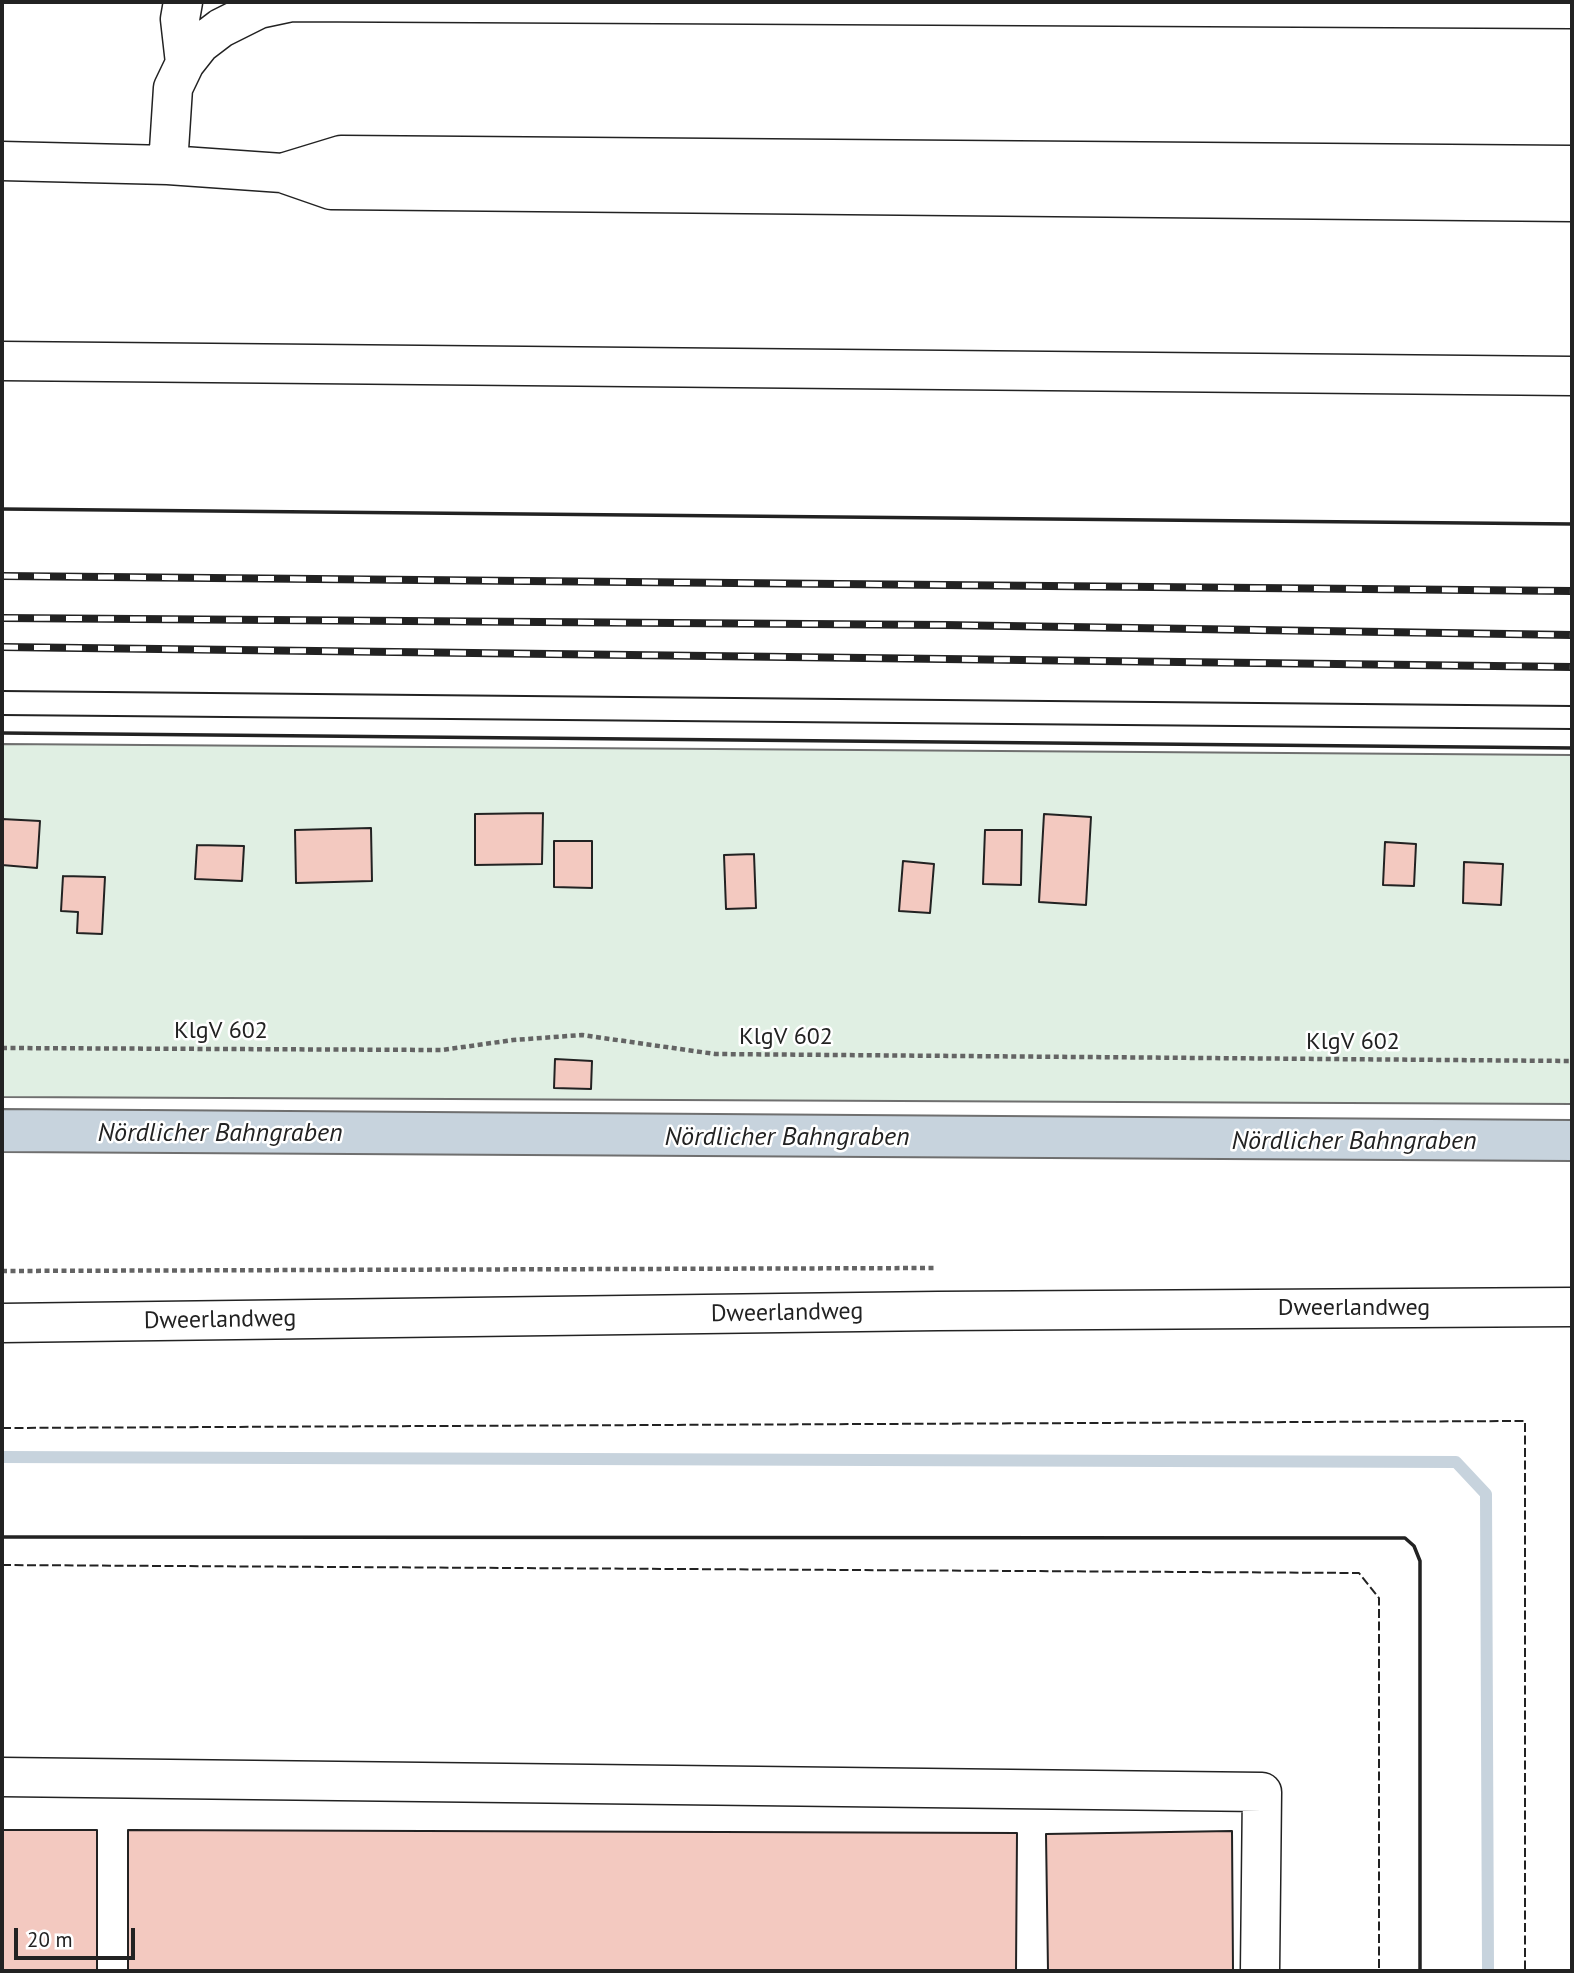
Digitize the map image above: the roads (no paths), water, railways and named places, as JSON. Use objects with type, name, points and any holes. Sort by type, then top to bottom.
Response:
[{"type":"street","points":[[183,2],[180,19],[185,62]]},
{"type":"street","points":[[168,165],[173,88],[185,62],[200,44],[221,27],[259,9],[292,2],[1572,9]]},
{"type":"street","points":[[282,173],[341,155],[1572,165]]},
{"type":"street","points":[[2,160],[168,165],[282,173],[331,190],[1572,202]]},
{"type":"street","points":[[2,361],[1572,376]]},
{"type":"street","name":"Dweerlandweg","points":[[2,1323],[952,1311],[1572,1307]]},
{"type":"street","points":[[2,1777],[1262,1792],[1260,1971]]},
{"type":"water","name":"Nördlicher Bahngraben","points":[[2,1109],[1572,1120],[1572,1161],[2,1152]]},
{"type":"waterway","points":[[2,1457],[1456,1462],[1486,1494],[1488,1971]]},
{"type":"tram line","points":[[2,691],[1572,706]]},
{"type":"tram line","points":[[2,715],[1572,729]]},
{"type":"railway","points":[[2,576],[1572,591]]},
{"type":"railway","points":[[2,618],[944,625],[1572,635]]},
{"type":"railway","points":[[2,647],[1572,667]]}]
